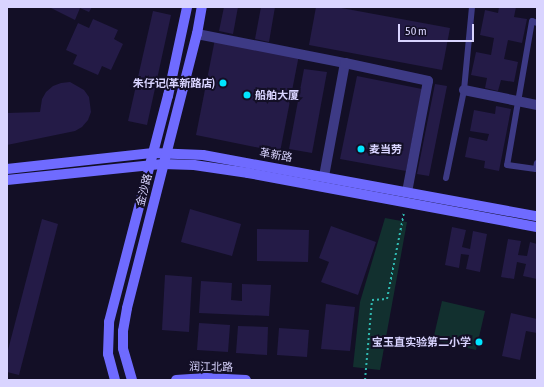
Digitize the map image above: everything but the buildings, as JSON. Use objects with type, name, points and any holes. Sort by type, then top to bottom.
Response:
[{"type":"street","name":"金沙路","points":[[115,380],[108,354],[109,322],[150,166],[187,7]]},
{"type":"street","name":"金沙路","points":[[132,380],[124,348],[126,316],[163,164],[198,34],[202,7]]},
{"type":"street","points":[[198,34],[428,81],[407,192]]},
{"type":"street","points":[[324,176],[345,63]]},
{"type":"street","points":[[464,90],[537,105]]},
{"type":"street","name":"革新路","points":[[7,169],[153,153],[203,154],[537,216]]},
{"type":"street","name":"革新路","points":[[7,180],[163,164],[194,165],[240,172],[537,227]]},
{"type":"street","name":"润江北路","points":[[176,380],[206,378],[246,380]]},
{"type":"lane","points":[[446,178],[464,90],[472,7]]},
{"type":"lane","points":[[537,23],[532,21],[508,165],[536,169],[537,163]]},
{"type":"path","points":[[365,380],[372,300],[387,299],[400,243],[406,203]]},
{"type":"green space","points":[[385,218],[407,222],[380,370],[353,367],[360,302]]},
{"type":"green space","points":[[442,301],[485,311],[476,350],[433,340]]},
{"type":"place","name":"朱仔记(革新路店)","points":[[223,83]]},
{"type":"place","name":"船舶大厦","points":[[247,95]]},
{"type":"place","name":"麦当劳","points":[[361,149]]},
{"type":"place","name":"宝玉直实验第二小学","points":[[479,342]]}]
